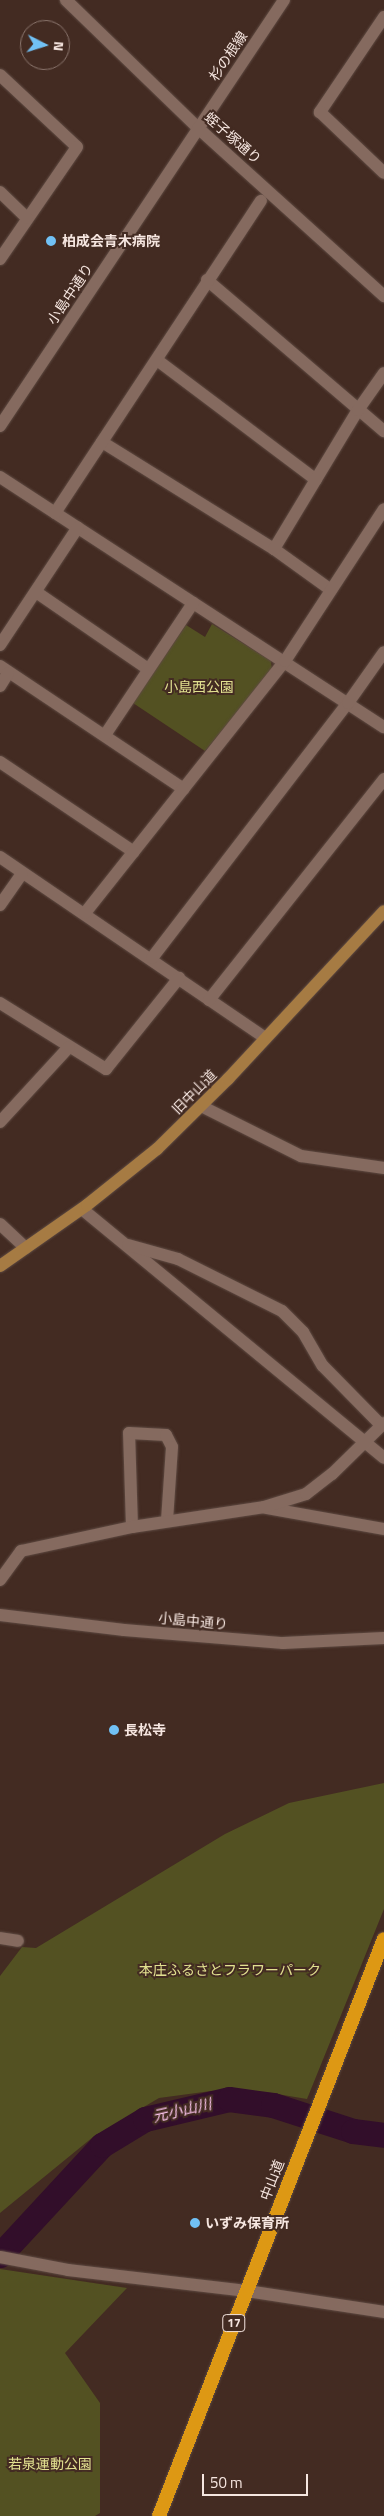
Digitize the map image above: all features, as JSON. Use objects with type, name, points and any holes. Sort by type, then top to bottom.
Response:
[{"type":"highway","name":"中山道","points":[[159,2516],[384,1940]]},
{"type":"main road","name":"旧中山道","points":[[0,1266],[82,1209],[157,1149],[201,1106],[384,911]]},
{"type":"street","name":"蛭子塚通り","points":[[66,0],[198,128],[384,296]]},
{"type":"street","name":"杉の根線","points":[[198,128],[284,0]]},
{"type":"street","points":[[384,17],[320,112],[384,171]]},
{"type":"street","points":[[0,75],[77,147],[0,259]]},
{"type":"street","name":"小島中通り","points":[[0,426],[198,128]]},
{"type":"street","points":[[0,192],[27,218]]},
{"type":"street","points":[[55,513],[157,360],[207,280],[261,201]]},
{"type":"street","points":[[207,280],[384,432]]},
{"type":"street","points":[[157,360],[316,480]]},
{"type":"street","points":[[274,549],[358,410],[384,373]]},
{"type":"street","points":[[102,442],[274,549],[331,590]]},
{"type":"street","points":[[0,477],[384,727]]},
{"type":"street","points":[[85,913],[285,661],[384,509]]},
{"type":"street","points":[[0,646],[78,527]]},
{"type":"street","points":[[36,592],[148,669]]},
{"type":"street","points":[[105,734],[193,603]]},
{"type":"street","points":[[152,958],[348,703],[384,652]]},
{"type":"street","points":[[0,686],[4,670],[105,734],[184,789]]},
{"type":"street","points":[[0,762],[134,852]]},
{"type":"street","points":[[209,1000],[384,779]]},
{"type":"street","points":[[0,857],[22,874],[152,958],[265,1038]]},
{"type":"street","points":[[0,905],[22,874]]},
{"type":"street","points":[[0,1003],[106,1069],[179,978]]},
{"type":"street","points":[[0,1122],[69,1047]]},
{"type":"street","points":[[201,1106],[301,1156],[384,1168]]},
{"type":"street","points":[[82,1209],[122,1244],[288,1377],[362,1442],[384,1458]]},
{"type":"street","points":[[0,1224],[26,1248]]},
{"type":"street","points":[[0,1580],[21,1551],[132,1526],[264,1507],[306,1494],[332,1474],[382,1424],[323,1366],[303,1332],[282,1311],[178,1259],[122,1244]]},
{"type":"street","points":[[132,1526],[129,1433],[166,1436],[172,1447],[167,1521]]},
{"type":"street","points":[[264,1507],[384,1529]]},
{"type":"street","name":"小島中通り","points":[[0,1615],[124,1630],[283,1643],[384,1638]]},
{"type":"street","points":[[0,1938],[18,1941]]},
{"type":"street","points":[[3,2258],[247,2291],[384,2312]]},
{"type":"green space","name":"小島西公園","points":[[212,624],[271,661],[272,670],[205,751],[133,703],[186,625],[205,637]]},
{"type":"green space","name":"本庄ふるさとフラワーパーク","points":[[384,1783],[384,1909],[307,2099],[271,2093],[211,2091],[159,2098],[93,2137],[0,2213],[0,1976],[22,1947],[36,1948],[225,1834],[289,1803]]},
{"type":"green space","name":"若泉運動公園","points":[[0,2269],[127,2288],[65,2353],[100,2403],[100,2513],[95,2516],[0,2516]]},
{"type":"waterway","name":"元小山川","points":[[0,2255],[102,2145],[145,2119],[229,2099],[273,2105],[353,2131],[384,2135]]},
{"type":"place","name":"柏成会青木病院","points":[[51,241]]},
{"type":"place","name":"長松寺","points":[[114,1730]]},
{"type":"place","name":"いずみ保育所","points":[[195,2223]]}]
